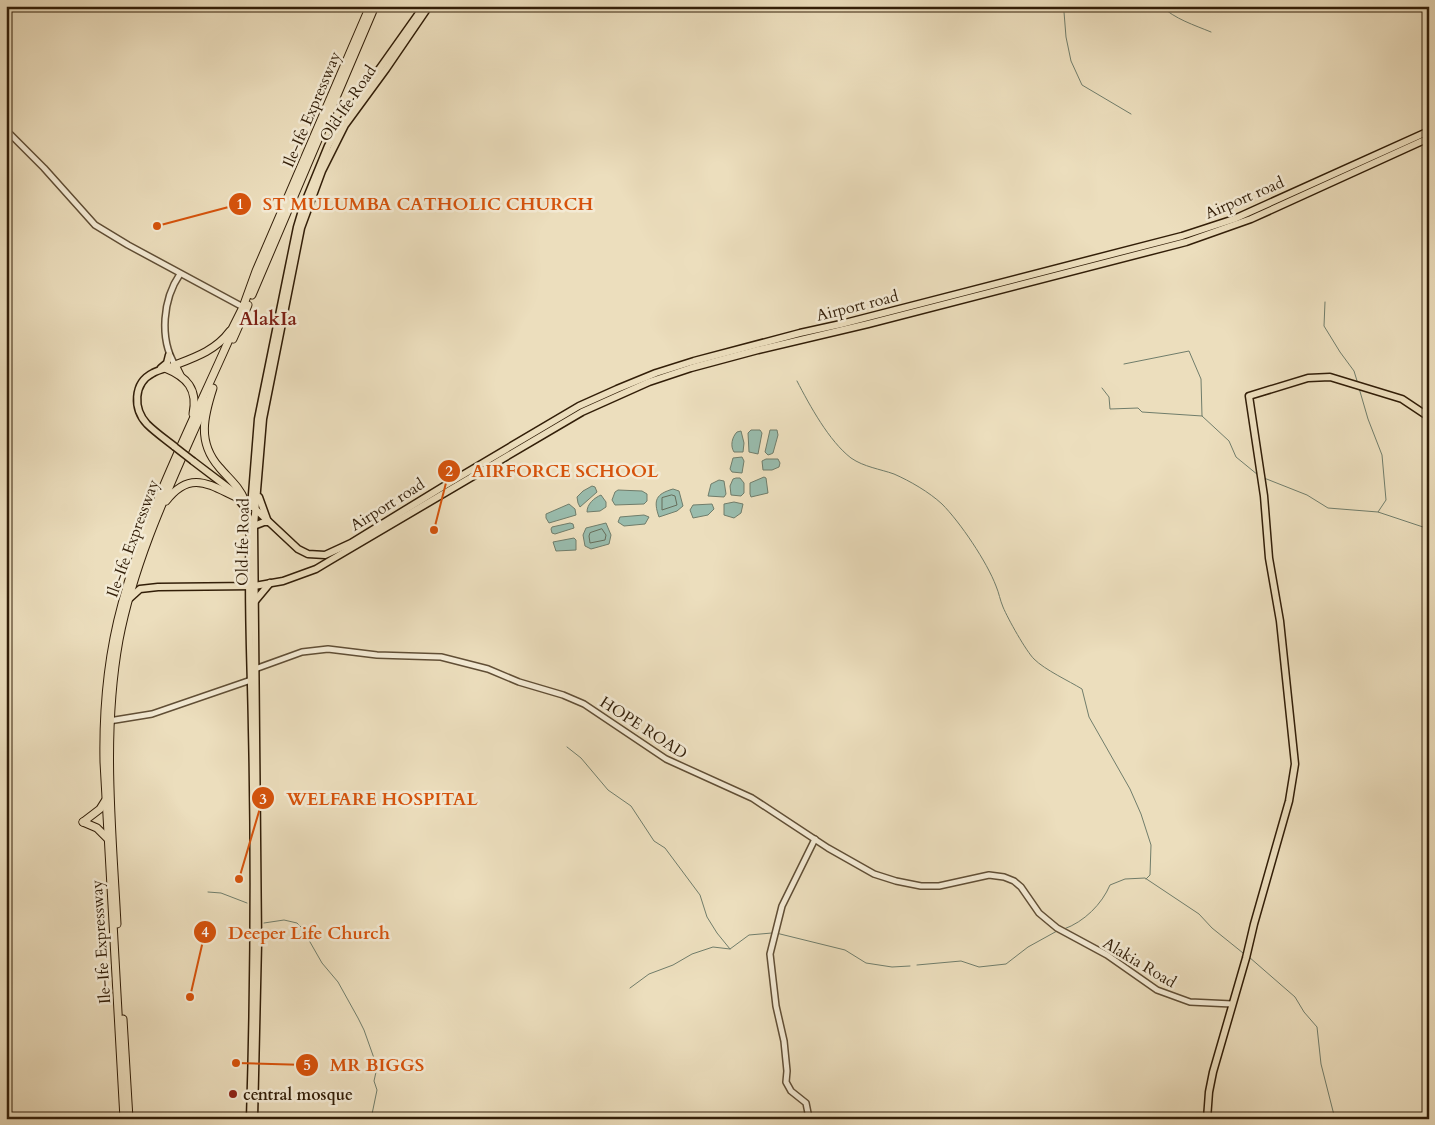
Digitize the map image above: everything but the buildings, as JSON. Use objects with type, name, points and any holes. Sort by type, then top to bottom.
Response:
[{"type":"highway","name":"Ile-Ife Expressway","points":[[124,1119],[107,838],[104,754],[108,678],[117,626],[127,587],[145,534],[370,6]]},
{"type":"highway","name":"Ile-Ife Expressway","points":[[129,1119],[110,796],[109,721],[119,640],[130,598],[157,516],[375,6]]},
{"type":"highway","points":[[188,431],[195,402],[188,383],[180,375],[175,365],[210,350],[222,341],[232,329]]},
{"type":"highway","points":[[162,369],[180,375]]},
{"type":"highway","points":[[212,388],[204,417],[207,446],[216,464],[239,495],[251,505]]},
{"type":"highway","points":[[157,516],[174,491],[190,483],[208,483],[239,495]]},
{"type":"highway","points":[[106,800],[100,809],[83,822],[97,828],[107,838]]},
{"type":"main road","name":"Old Ife Road","points":[[399,48],[424,6]]},
{"type":"main road","name":"Old Ife Road","points":[[255,872],[251,680],[251,505],[255,488],[263,419],[282,309],[301,228],[332,148],[359,105],[430,6]]},
{"type":"main road","name":"Airport road","points":[[1295,194],[1429,131]]},
{"type":"main road","name":"Airport road","points":[[314,555],[330,554],[582,412],[649,382],[722,357],[1083,265],[1191,234],[1234,219],[1429,138]]},
{"type":"main road","points":[[162,369],[167,363],[169,355]]},
{"type":"main road","points":[[130,598],[140,589],[158,587],[252,586],[283,581],[316,569],[314,555],[298,549],[251,505],[146,423],[138,405],[137,395],[141,383],[148,375],[175,365]]},
{"type":"main road","points":[[1207,1119],[1212,1072],[1247,956],[1291,793],[1295,764],[1280,621],[1269,558],[1261,476],[1249,396],[1308,378],[1330,377],[1402,399],[1429,417]]},
{"type":"main road","points":[[255,488],[268,522],[252,525],[239,495],[255,488]]},
{"type":"main road","name":"Airport road","points":[[316,569],[398,517]]},
{"type":"main road","points":[[236,586],[252,599],[270,583]]},
{"type":"main road","name":"Old Ife Road","points":[[252,599],[255,669],[254,1119]]},
{"type":"main road","name":"Old Ife Road","points":[[250,1119],[255,1032]]},
{"type":"street","points":[[6,130],[35,158],[94,226],[243,307]]},
{"type":"street","points":[[172,269],[174,282]]},
{"type":"street","points":[[175,365],[169,355],[165,324],[166,310],[174,282],[180,274]]},
{"type":"street","name":"HOPE ROAD","points":[[255,669],[302,652],[328,648],[377,655],[441,657],[488,669],[519,682],[563,695],[584,704],[666,759],[752,798],[874,874],[909,884],[935,886],[989,875],[1004,877],[1014,881],[1021,887],[1043,916]]},
{"type":"street","points":[[109,721],[152,714],[251,680]]},
{"type":"street","points":[[807,1119],[806,1103],[791,1091],[786,1082],[787,1071],[784,1041],[770,954],[785,899],[796,881],[815,839]]},
{"type":"street","name":"Alakia Road","points":[[1043,916],[1063,932],[1107,955],[1162,992],[1190,1002],[1232,1004]]},
{"type":"water","points":[[751,430],[760,430],[762,433],[758,454],[749,452],[748,433]]},
{"type":"water","points":[[770,430],[777,430],[778,435],[773,453],[768,455],[765,452]]},
{"type":"water","points":[[741,431],[744,443],[743,452],[734,452],[732,447],[733,439],[737,432]]},
{"type":"water","points":[[742,457],[744,461],[742,473],[732,472],[730,469],[733,458]]},
{"type":"water","points":[[778,459],[779,467],[772,470],[763,470],[762,461]]},
{"type":"water","points":[[764,477],[766,478],[768,493],[751,497],[750,483]]},
{"type":"water","points":[[740,478],[744,483],[744,493],[741,496],[731,495],[730,486],[733,479]]},
{"type":"water","points":[[719,480],[724,481],[726,494],[724,497],[708,496],[711,484]]},
{"type":"water","points":[[592,486],[595,487],[597,492],[580,507],[577,497]]},
{"type":"water","points":[[673,489],[679,491],[683,506],[677,511],[659,517],[656,506],[657,498]]},
{"type":"water","points":[[618,490],[642,491],[647,494],[647,501],[644,504],[615,505],[612,500],[615,492]]},
{"type":"water","points":[[601,495],[606,502],[606,507],[600,511],[587,512],[591,502]]},
{"type":"water","points":[[734,502],[743,504],[741,513],[734,518],[724,515],[724,504]]},
{"type":"water","points":[[569,504],[575,509],[576,515],[549,523],[546,514]]},
{"type":"water","points":[[712,504],[714,509],[708,515],[693,518],[690,510],[693,505]]},
{"type":"water","points":[[644,515],[649,517],[645,524],[624,526],[618,522],[620,517]]},
{"type":"water","points":[[606,523],[611,535],[609,544],[591,549],[585,546],[583,535],[586,528]]},
{"type":"water","points":[[573,524],[574,528],[555,534],[552,533],[552,527]]},
{"type":"water","points":[[574,538],[576,540],[576,550],[556,551],[553,542]]},
{"type":"waterway","points":[[1062,6],[1071,61],[1082,85],[1131,114]]},
{"type":"waterway","points":[[1161,6],[1178,18],[1211,32]]},
{"type":"waterway","points":[[1325,302],[1324,326],[1354,371],[1358,384]]},
{"type":"waterway","points":[[1124,364],[1189,351],[1201,379],[1202,416],[1229,441],[1236,457],[1258,475]]},
{"type":"waterway","points":[[797,381],[828,433],[851,458],[861,464],[894,474],[906,480],[942,504],[957,521],[980,554],[992,576],[1009,619],[1034,659],[1082,689],[1089,717],[1130,789],[1141,814],[1151,845],[1150,875],[1146,879]]},
{"type":"waterway","points":[[1102,388],[1109,397],[1110,409],[1138,408],[1142,412],[1202,416]]},
{"type":"waterway","points":[[1359,388],[1368,419],[1382,455],[1386,500],[1378,512],[1429,529]]},
{"type":"waterway","points":[[1264,478],[1307,495],[1328,508],[1378,512]]},
{"type":"waterway","points":[[567,747],[581,758],[608,790],[631,806],[654,841],[665,848],[700,895],[707,917],[730,949]]},
{"type":"waterway","points":[[1064,929],[1092,912],[1110,885],[1125,879],[1145,878],[1199,914],[1212,928],[1243,953]]},
{"type":"waterway","points":[[208,892],[221,893],[247,903]]},
{"type":"waterway","points":[[264,923],[284,920],[297,923],[302,928],[322,963],[338,982],[358,1018],[375,1061],[376,1072],[374,1081],[377,1090],[371,1119]]},
{"type":"waterway","points":[[917,965],[961,961],[979,967],[1006,964],[1028,947],[1057,931]]},
{"type":"waterway","points":[[630,988],[649,974],[673,965],[692,954],[713,947],[730,949],[749,935],[772,933]]},
{"type":"waterway","points":[[776,933],[845,950],[866,963],[892,967],[910,966]]},
{"type":"waterway","points":[[1249,957],[1295,997],[1304,1012],[1317,1027],[1321,1064],[1335,1119]]},
{"type":"place","name":"ST MULUMBA CATHOLIC CHURCH","points":[[157,226]]},
{"type":"place","name":"AIRFORCE SCHOOL","points":[[434,530]]},
{"type":"place","name":"WELFARE HOSPITAL","points":[[239,879]]},
{"type":"place","name":"Deeper Life Church","points":[[190,997]]},
{"type":"place","name":"MR BIGGS","points":[[236,1063]]},
{"type":"place","name":"central mosque","points":[[233,1094]]},
{"type":"district","name":"AlakIa","points":[[268,318]]}]
